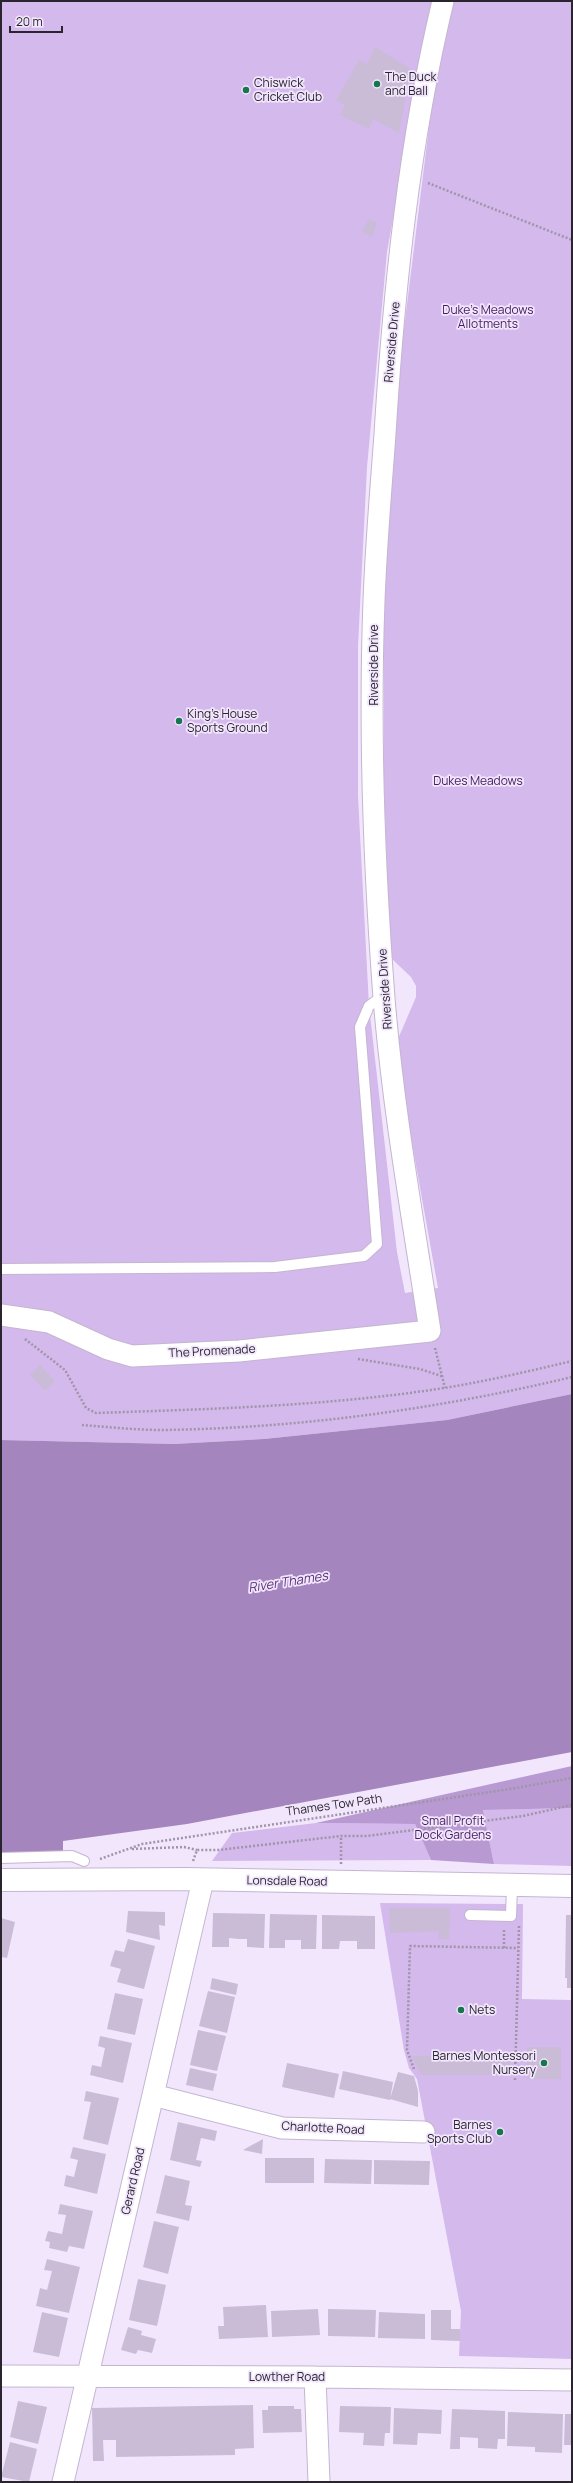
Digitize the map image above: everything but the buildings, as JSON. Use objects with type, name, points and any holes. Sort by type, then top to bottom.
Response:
[{"type":"main road","name":"Lonsdale Road","points":[[1,1880],[194,1879],[572,1886]]},
{"type":"street","name":"Riverside Drive","points":[[430,1331],[407,1183],[384,995],[376,864],[374,601],[389,372],[396,293],[411,176],[413,145],[428,67],[443,1]]},
{"type":"street","name":"The Promenade","points":[[1,1315],[48,1322],[108,1349],[132,1356],[239,1351],[430,1331]]},
{"type":"street","name":"Gerard Road","points":[[63,2482],[153,2096],[194,1879]]},
{"type":"street","name":"Charlotte Road","points":[[153,2096],[282,2128],[424,2132]]},
{"type":"street","name":"Lowther Road","points":[[1,2376],[572,2380]]},
{"type":"street","points":[[315,2377],[319,2482]]},
{"type":"lane","points":[[1,1269],[275,1266],[364,1256],[377,1244],[360,1027],[369,1006],[384,995]]},
{"type":"lane","points":[[1,1858],[72,1856],[84,1861]]},
{"type":"lane","points":[[470,1915],[511,1916],[512,1886]]},
{"type":"path","points":[[411,176],[572,240]]},
{"type":"path","points":[[430,1331],[444,1377],[445,1388]]},
{"type":"path","points":[[19,1336],[46,1353],[65,1370],[86,1408],[96,1413],[238,1408],[340,1400],[445,1388],[572,1361]]},
{"type":"path","points":[[353,1358],[420,1369],[444,1377]]},
{"type":"path","points":[[82,1425],[162,1430],[326,1420],[434,1406],[504,1393],[572,1377]]},
{"type":"path","name":"Thames Tow Path","points":[[101,1859],[150,1843],[510,1790],[572,1778]]},
{"type":"path","points":[[127,1850],[184,1847],[197,1850],[218,1850],[341,1836],[367,1836],[523,1816],[572,1805]]},
{"type":"path","points":[[340,1881],[341,1836]]},
{"type":"path","points":[[194,1879],[197,1850]]},
{"type":"path","points":[[515,2080],[519,1925]]},
{"type":"path","points":[[504,1937],[504,1948]]},
{"type":"path","points":[[414,2069],[407,2050],[410,1946],[518,1948]]},
{"type":"green space","points":[[1,1],[432,1],[387,252],[367,467],[358,646],[358,796],[369,1006],[397,1252],[405,1293],[438,1288],[406,1109],[398,1039],[416,997],[416,986],[411,977],[390,957],[384,783],[384,600],[398,377],[432,103],[453,1],[572,1],[572,1394],[447,1420],[264,1439],[174,1444],[1,1440]]},
{"type":"green space","name":"Small Profit Dock Gardens","points":[[572,1766],[572,1808],[483,1810],[494,1864],[431,1860],[415,1824],[316,1823]]},
{"type":"green space","points":[[572,1808],[572,1866],[494,1864],[483,1810]]},
{"type":"green space","points":[[316,1823],[415,1824],[431,1860],[212,1861],[232,1833]]},
{"type":"green space","name":"Barnes Sports Club","points":[[380,1903],[523,1904],[522,1999],[572,2000],[572,2359],[459,2356],[461,2311],[417,2079],[409,2068],[404,2050]]},
{"type":"water","name":"River Thames","points":[[572,1394],[572,1752],[187,1824],[63,1841],[63,1852],[1,1854],[1,1440],[174,1444],[264,1439],[447,1420]]},
{"type":"place","name":"The Duck and Ball","points":[[377,84]]},
{"type":"place","name":"Chiswick Cricket Club","points":[[246,90]]},
{"type":"place","name":"King's House Sports Ground","points":[[179,721]]},
{"type":"place","name":"Nets","points":[[461,2010]]},
{"type":"place","name":"Barnes Montessori Nursery","points":[[544,2063]]},
{"type":"place","name":"Barnes Sports Club","points":[[500,2132]]},
{"type":"park label","name":"Duke's Meadows Allotments","points":[[488,317]]},
{"type":"park label","name":"Dukes Meadows","points":[[478,781]]}]
